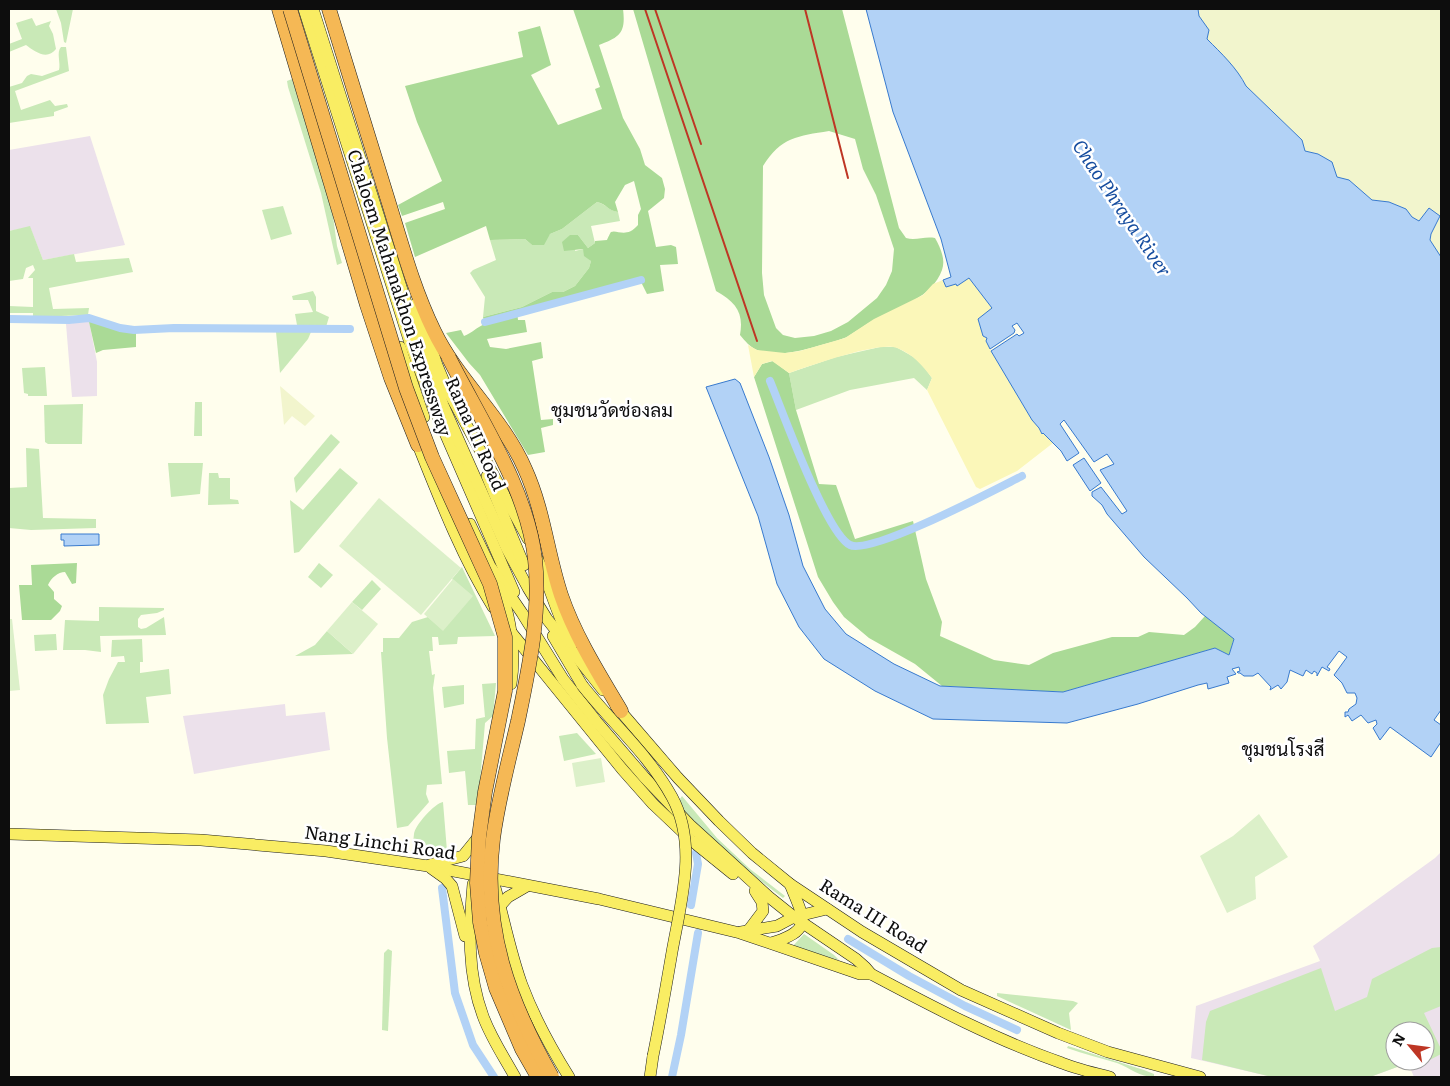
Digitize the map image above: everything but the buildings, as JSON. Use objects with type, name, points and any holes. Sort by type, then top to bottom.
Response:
[{"type":"highway","points":[[279,9],[367,305],[391,378],[418,445]]},
{"type":"highway","name":"Chaloem Mahanakhon Expressway","points":[[290,9],[406,388],[432,457],[490,584],[505,637],[504,691],[480,828],[477,883],[480,922],[496,988],[522,1049],[538,1077]]},
{"type":"highway","name":"Chaloem Mahanakhon Expressway","points":[[329,9],[408,267],[426,314],[516,488],[531,536],[535,560],[535,614],[532,642],[493,839],[490,896],[492,924],[507,982],[518,1010],[552,1077]]},
{"type":"highway","points":[[449,358],[496,420],[524,467],[542,512],[565,606],[584,648],[621,712]]},
{"type":"main road","name":"Rama III Road","points":[[296,9],[421,408],[455,493],[490,566],[563,679],[625,755],[664,799],[769,897],[866,967],[871,974],[968,1024],[1037,1054],[1110,1077]]},
{"type":"main road","name":"Rama III Road","points":[[304,9],[400,315],[423,378],[518,570],[538,606],[621,712],[678,778],[741,843],[790,884],[862,932],[961,990],[1058,1033],[1108,1052],[1200,1077]]},
{"type":"main road","name":"Rama III Road","points":[[313,9],[420,347],[454,442],[522,613]]},
{"type":"main road","name":"Rama III Road","points":[[323,9],[429,343],[447,389],[541,565],[566,632],[595,680]]},
{"type":"main road","name":"Rama III Road","points":[[421,408],[418,445],[479,582],[511,634],[653,804],[691,840],[756,891],[769,897]]},
{"type":"main road","points":[[472,437],[509,532],[531,582],[574,654]]},
{"type":"main road","points":[[450,520],[455,493]]},
{"type":"main road","points":[[469,948],[474,875],[480,835],[512,680],[511,634],[503,596],[490,566]]},
{"type":"main road","points":[[538,606],[559,647],[582,685],[653,768],[679,810],[684,827],[686,843],[685,877],[650,1077]]},
{"type":"main road","points":[[563,679],[590,730]]},
{"type":"main road","points":[[664,799],[674,796],[678,787],[678,778]]},
{"type":"main road","name":"Nang Linchi Road","points":[[9,834],[213,841],[326,851],[428,866],[599,900],[744,932],[771,943],[786,939],[796,933],[799,919]]},
{"type":"main road","points":[[428,866],[463,856],[480,835]]},
{"type":"main road","points":[[428,866],[445,878],[452,886],[469,948],[475,991],[483,1017],[515,1077]]},
{"type":"main road","points":[[493,880],[513,958],[522,984],[552,1049],[569,1077]]},
{"type":"main road","points":[[790,884],[799,919]]},
{"type":"main road","points":[[500,906],[508,897],[527,886]]},
{"type":"main road","points":[[744,932],[763,911],[762,902],[756,891]]},
{"type":"main road","name":"Nang Linchi Road","points":[[744,932],[776,926],[826,909]]},
{"type":"main road","points":[[771,943],[860,974],[871,974]]},
{"type":"shaded area","points":[[90,136],[125,245],[43,260],[30,227],[9,231],[9,150]]},
{"type":"shaded area","points":[[89,321],[97,362],[97,396],[72,397],[66,324]]},
{"type":"shaded area","points":[[285,704],[286,716],[325,712],[330,750],[194,774],[183,716]]},
{"type":"shaded area","points":[[1441,852],[1441,1077],[1414,1077],[1411,1071],[1435,1071],[1435,1021],[1385,1021],[1386,1071],[1370,1077],[1272,1077],[1191,1058],[1196,1006],[1320,961],[1313,946]]},
{"type":"green space","points":[[56,9],[73,9],[66,43],[64,42],[61,23]]},
{"type":"green space","points":[[573,9],[623,9],[624,17],[620,33],[599,45],[623,118],[640,149],[645,165],[662,178],[665,189],[664,198],[648,211],[656,247],[671,245],[676,247],[678,264],[660,265],[664,291],[647,294],[639,278],[517,311],[518,320],[525,320],[527,332],[487,339],[490,347],[506,349],[541,342],[543,358],[532,361],[541,420],[553,419],[553,425],[541,428],[545,452],[528,455],[480,375],[446,333],[461,330],[464,336],[485,324],[483,317],[522,307],[552,292],[563,292],[575,286],[589,268],[591,261],[584,256],[583,249],[564,251],[562,242],[570,235],[578,235],[588,248],[595,241],[607,240],[613,231],[626,233],[634,229],[638,225],[638,215],[641,209],[634,181],[625,185],[615,202],[618,212],[597,202],[562,229],[550,234],[544,245],[532,245],[525,239],[490,240],[486,226],[415,257],[405,223],[445,209],[443,202],[402,216],[398,205],[442,181],[417,122],[405,86],[523,57],[518,32],[540,26],[551,65],[531,75],[558,125],[602,109],[595,89],[600,87]]},
{"type":"green space","points":[[633,9],[842,9],[899,228],[906,238],[935,238],[943,257],[942,270],[931,288],[923,294],[872,321],[847,337],[809,349],[783,353],[757,350],[748,344],[740,335],[741,320],[737,309],[729,299],[716,291]],"holes":[[[829,131],[855,139],[863,169],[876,195],[894,249],[892,271],[886,285],[877,298],[848,322],[831,331],[814,336],[795,338],[783,335],[776,328],[764,295],[762,273],[763,166],[770,156],[784,144],[808,134]]]},
{"type":"green space","points":[[1198,9],[1441,9],[1441,257],[1430,240],[1440,217],[1419,221],[1412,217],[1406,209],[1389,202],[1372,200],[1349,180],[1337,178],[1318,154],[1305,151],[1302,140],[1246,86],[1242,78],[1207,39],[1209,30],[1199,16]]},
{"type":"green space","points":[[32,18],[36,26],[51,21],[49,26],[56,49],[52,53],[45,55],[26,45],[9,52],[9,44],[22,39],[16,23]]},
{"type":"green space","points":[[61,47],[66,47],[69,71],[15,91],[21,110],[50,100],[55,106],[67,104],[68,107],[54,112],[54,116],[9,123],[9,87],[22,83],[31,74],[42,76],[59,70],[59,52]]},
{"type":"green space","points":[[292,79],[333,216],[337,246],[342,263],[337,265],[321,193],[288,87],[287,81]]},
{"type":"green space","points":[[597,202],[618,212],[620,221],[591,226],[595,243],[588,248],[578,235],[575,251],[583,249],[591,261],[589,268],[575,286],[563,292],[552,292],[522,307],[483,317],[485,297],[470,273],[496,260],[490,240],[525,239],[532,245],[562,229]]},
{"type":"green space","points":[[283,206],[292,234],[271,240],[262,210]]},
{"type":"green space","points":[[30,226],[43,260],[74,254],[76,262],[129,258],[133,272],[49,288],[53,309],[89,308],[88,315],[33,317],[33,313],[9,313],[9,306],[33,307],[33,278],[28,278],[35,270],[33,265],[26,268],[23,279],[9,281],[9,231]]},
{"type":"green space","points":[[313,291],[316,297],[316,311],[329,317],[326,327],[297,325],[295,314],[313,312],[308,300],[293,300],[292,296]]},
{"type":"green space","points":[[90,319],[119,329],[136,331],[136,347],[103,350],[96,353],[89,322]]},
{"type":"green space","points":[[276,332],[311,332],[308,339],[280,373]]},
{"type":"green space","points":[[880,347],[896,347],[919,360],[932,378],[927,390],[914,378],[850,390],[796,410],[789,373],[836,357]]},
{"type":"green space","points":[[773,361],[789,373],[796,410],[819,484],[836,485],[855,539],[913,521],[926,579],[942,622],[940,636],[994,660],[1029,665],[1053,653],[1112,637],[1138,637],[1149,632],[1184,635],[1205,616],[1234,638],[1229,655],[1215,648],[1063,692],[942,686],[915,664],[869,638],[844,617],[818,577],[754,377],[762,364]]},
{"type":"green space","points":[[45,367],[47,396],[28,396],[28,394],[24,393],[22,368]]},
{"type":"green space","points":[[280,386],[315,416],[305,426],[292,416],[284,425]]},
{"type":"green space","points":[[195,402],[202,402],[202,436],[194,436]]},
{"type":"green space","points":[[83,404],[82,444],[48,444],[45,442],[44,405]]},
{"type":"green space","points":[[331,434],[340,442],[296,493],[294,478]]},
{"type":"green space","points":[[26,448],[39,449],[43,518],[96,519],[96,528],[31,530],[9,528],[9,488],[27,487]]},
{"type":"green space","points":[[168,463],[203,463],[200,494],[171,497]]},
{"type":"green space","points":[[340,468],[358,483],[299,552],[294,553],[290,500],[303,510]]},
{"type":"green space","points":[[209,473],[218,473],[219,478],[230,478],[230,499],[238,500],[239,504],[208,505]]},
{"type":"green space","points":[[379,498],[461,568],[421,615],[339,546]]},
{"type":"green space","points":[[77,563],[76,583],[72,584],[65,572],[55,576],[48,585],[54,592],[54,599],[62,606],[60,611],[51,620],[22,620],[19,585],[32,585],[31,565]]},
{"type":"green space","points":[[319,563],[333,575],[321,588],[308,577]]},
{"type":"green space","points":[[462,567],[495,636],[458,637],[457,644],[439,645],[438,637],[432,637],[433,651],[429,651],[432,675],[435,674],[433,688],[442,784],[427,785],[426,794],[429,802],[408,826],[397,828],[387,738],[381,652],[383,652],[383,638],[399,638],[412,622],[428,617],[443,630],[472,596],[452,579]]},
{"type":"green space","points":[[453,579],[473,596],[443,631],[424,614]]},
{"type":"green space","points":[[372,580],[381,589],[362,610],[352,602]]},
{"type":"green space","points":[[352,602],[378,624],[353,654],[327,631]]},
{"type":"green space","points":[[99,607],[164,608],[164,610],[157,613],[141,615],[138,619],[138,627],[141,629],[146,628],[164,617],[166,635],[100,636],[101,652],[63,650],[65,620],[99,621]]},
{"type":"green space","points":[[9,619],[12,619],[20,690],[9,691]]},
{"type":"green space","points":[[327,631],[353,654],[295,656],[315,645]]},
{"type":"green space","points":[[56,634],[57,650],[35,651],[34,635]]},
{"type":"green space","points":[[142,639],[143,662],[140,662],[140,673],[169,669],[171,694],[146,697],[149,723],[106,724],[103,695],[118,662],[125,662],[124,656],[111,657],[112,640]]},
{"type":"green space","points":[[496,683],[493,716],[485,723],[478,805],[468,805],[465,771],[449,773],[447,751],[475,749],[476,719],[485,717],[482,684]]},
{"type":"green space","points":[[464,685],[464,704],[444,708],[442,687]]},
{"type":"green space","points":[[577,733],[596,754],[564,761],[559,736]]},
{"type":"green space","points":[[601,758],[605,782],[576,787],[572,763]]},
{"type":"green space","points":[[682,796],[717,838],[750,869],[785,896],[783,898],[755,876],[703,830],[678,805],[677,803]]},
{"type":"green space","points":[[443,802],[447,851],[414,850],[414,834],[418,825],[431,810]]},
{"type":"green space","points":[[1259,814],[1288,857],[1255,877],[1256,899],[1227,913],[1200,856],[1233,836]]},
{"type":"green space","points":[[804,934],[834,955],[839,960],[792,947]]},
{"type":"green space","points":[[1441,947],[1441,1006],[1424,1013],[1428,1021],[1385,1021],[1386,1071],[1370,1077],[1272,1077],[1202,1060],[1206,1022],[1210,1011],[1321,968],[1335,1011],[1367,997],[1372,979],[1432,948]]},
{"type":"green space","points":[[388,949],[392,951],[388,1031],[382,1030],[384,953]]},
{"type":"green space","points":[[997,993],[1078,1003],[1069,1013],[1071,1030],[997,996]]},
{"type":"green space","points":[[1435,1036],[1441,1049],[1441,1054],[1435,1057]]},
{"type":"green space","points":[[1068,1046],[1144,1070],[1154,1074],[1154,1077],[1144,1076],[1117,1063],[1067,1048]]},
{"type":"sand","points":[[969,278],[992,308],[986,341],[991,351],[1032,420],[1042,434],[1053,443],[1017,471],[980,489],[976,487],[927,390],[932,378],[917,360],[903,350],[888,347],[860,351],[789,373],[772,361],[762,364],[754,377],[748,345],[757,350],[785,353],[800,351],[845,338],[874,319],[923,295],[933,284],[943,280],[946,287]]},
{"type":"water","name":"Chao Phraya River","points":[[866,9],[1198,9],[1199,16],[1209,30],[1207,39],[1233,67],[1246,86],[1302,140],[1305,151],[1318,154],[1332,162],[1337,177],[1349,180],[1372,200],[1389,202],[1406,209],[1412,217],[1419,221],[1429,208],[1440,216],[1430,240],[1441,257],[1441,710],[1434,720],[1441,725],[1441,742],[1431,757],[1390,727],[1380,740],[1373,728],[1377,724],[1376,720],[1368,723],[1361,715],[1352,721],[1348,715],[1345,717],[1345,712],[1348,712],[1356,704],[1357,698],[1355,693],[1347,693],[1342,683],[1334,675],[1347,657],[1339,651],[1327,667],[1330,669],[1329,671],[1322,667],[1317,676],[1317,673],[1314,671],[1312,674],[1306,670],[1303,676],[1290,670],[1287,682],[1281,689],[1278,685],[1270,690],[1271,687],[1258,673],[1253,676],[1244,676],[1237,672],[1240,671],[1239,667],[1232,669],[1236,674],[1227,677],[1229,683],[1208,689],[1207,683],[1198,685],[1138,704],[1067,723],[933,719],[875,691],[824,659],[799,627],[777,584],[758,516],[706,387],[735,379],[740,383],[789,515],[803,566],[825,609],[846,634],[894,664],[940,686],[1063,692],[1215,648],[1229,655],[1234,639],[1201,613],[1144,557],[1107,514],[1102,505],[1092,496],[1092,492],[1101,487],[1122,514],[1127,511],[1100,470],[1114,464],[1107,454],[1094,462],[1064,420],[1060,424],[1079,453],[1067,461],[1061,451],[1042,434],[1032,420],[991,351],[1017,334],[1019,336],[1024,333],[1017,323],[1012,326],[1015,330],[1014,333],[990,349],[986,341],[987,338],[983,336],[978,319],[992,308],[969,278],[957,286],[956,284],[946,287],[943,280],[951,277],[941,239],[893,112]]},
{"type":"water","points":[[1084,458],[1101,483],[1090,491],[1073,465]]},
{"type":"water","points":[[61,534],[99,534],[99,545],[64,546]]},
{"type":"waterway","points":[[485,322],[641,280]]},
{"type":"waterway","points":[[9,319],[69,320],[89,318],[120,328],[134,330],[174,328],[350,329]]},
{"type":"waterway","points":[[770,381],[817,495],[840,536],[850,545],[863,545],[907,531],[1022,476]]},
{"type":"waterway","points":[[691,905],[698,864],[696,853]]},
{"type":"waterway","points":[[442,888],[455,993],[473,1045],[494,1077]]},
{"type":"waterway","points":[[672,1077],[698,933]]},
{"type":"waterway","points":[[848,939],[909,976],[965,1006],[1017,1030]]},
{"type":"railway","points":[[645,9],[757,341]]},
{"type":"railway","points":[[655,9],[701,144]]},
{"type":"railway","points":[[805,9],[848,178]]},
{"type":"district","name":"ชุมชนวัดช่องลม","points":[[612,410]]},
{"type":"district","name":"ชุมชนโรงสี","points":[[1283,749]]}]
